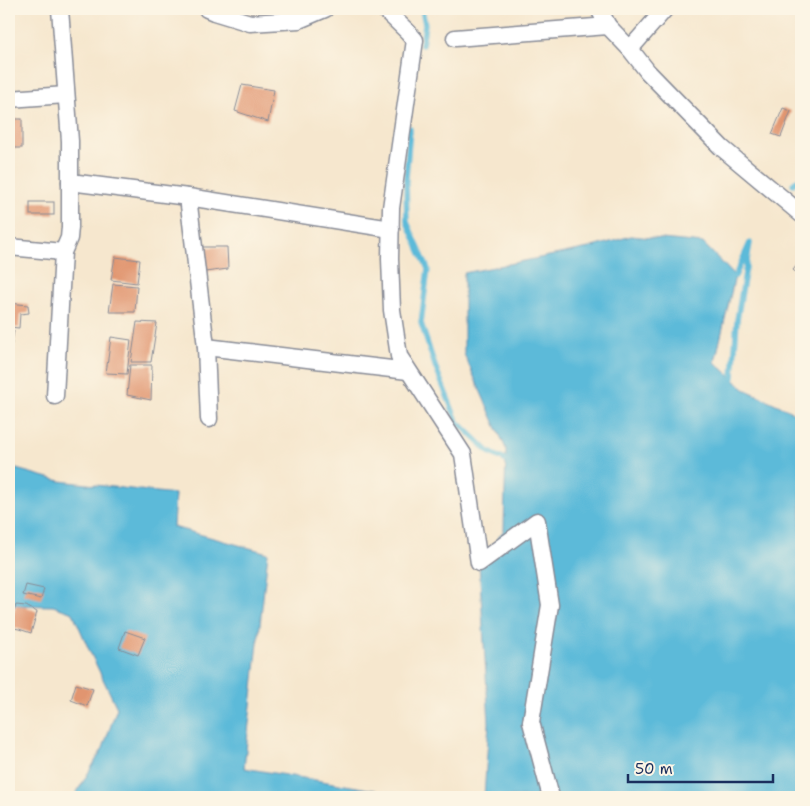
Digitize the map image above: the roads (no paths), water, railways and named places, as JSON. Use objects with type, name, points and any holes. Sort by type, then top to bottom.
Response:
[{"type":"street","points":[[55,396],[64,252],[69,238],[70,227],[70,141],[60,9]]},
{"type":"street","points":[[207,9],[250,24],[299,20],[325,9]]},
{"type":"street","points":[[384,9],[415,40],[391,208],[392,310],[399,356],[463,454],[479,564],[536,521],[550,605],[531,722],[551,797]]},
{"type":"street","points":[[598,9],[608,26],[630,49],[648,72],[722,148],[801,214]]},
{"type":"street","points":[[630,49],[665,9]]},
{"type":"street","points":[[455,38],[608,26]]},
{"type":"street","points":[[9,99],[66,95]]},
{"type":"street","points":[[70,182],[188,197],[391,229]]},
{"type":"street","points":[[188,197],[206,347],[209,419]]},
{"type":"street","points":[[9,247],[64,252]]},
{"type":"street","points":[[206,347],[408,371]]},
{"type":"water","points":[[631,236],[703,243],[735,276],[715,362],[744,389],[797,414],[801,422],[801,797],[484,797],[489,723],[479,563],[504,530],[506,449],[464,354],[464,273],[589,248]]},
{"type":"water","points":[[9,467],[60,481],[175,494],[173,527],[268,553],[244,768],[416,797],[74,797],[103,748],[117,708],[73,613],[53,606],[14,605],[9,603]]},
{"type":"waterway","points":[[422,9],[425,24],[422,45]]},
{"type":"waterway","points":[[410,128],[406,178],[407,222],[428,269],[421,323],[435,366],[457,421],[489,452],[513,464]]},
{"type":"waterway","points":[[793,184],[801,177]]},
{"type":"waterway","points":[[730,385],[733,377],[737,320],[750,243],[735,276]]}]
